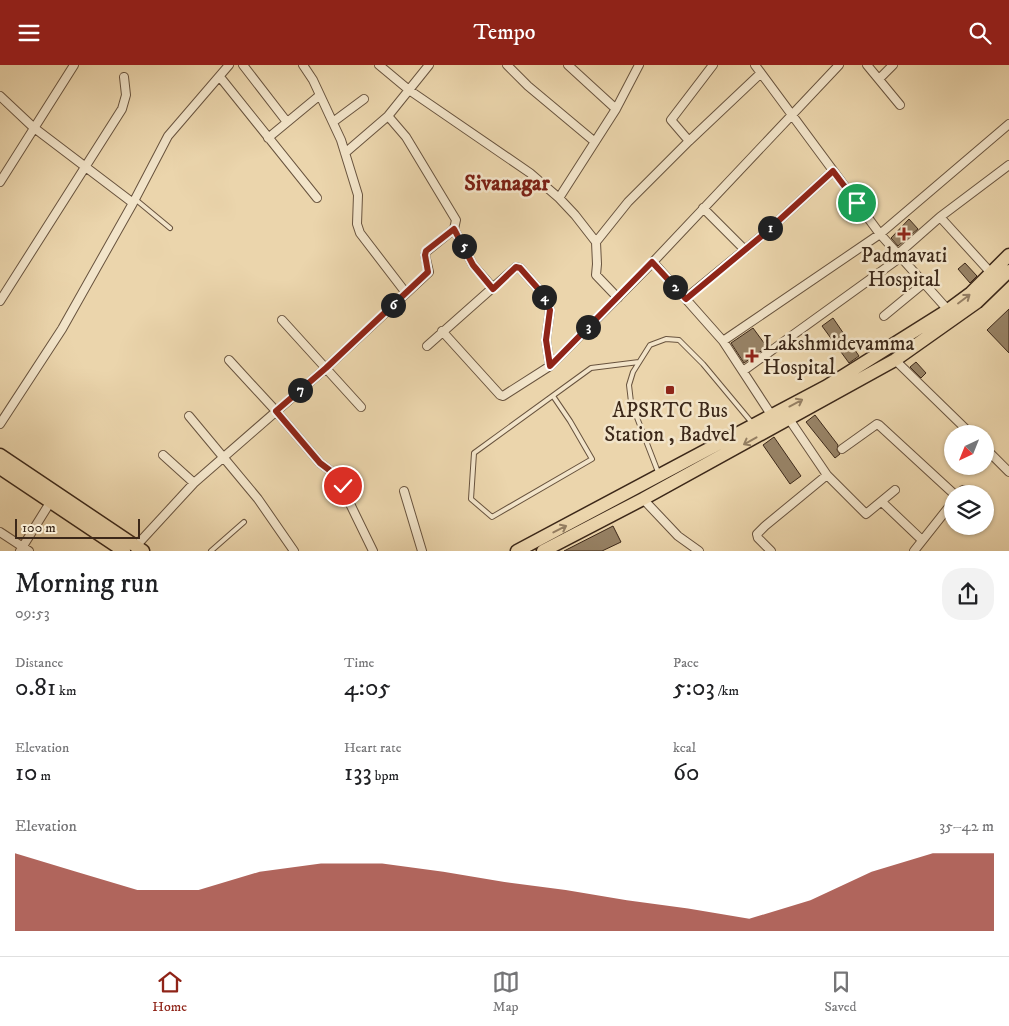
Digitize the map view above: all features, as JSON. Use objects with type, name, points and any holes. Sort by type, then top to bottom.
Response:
[{"type":"main road","points":[[517,551],[828,386],[948,311],[971,293],[1009,255]]},
{"type":"main road","points":[[543,551],[643,499],[895,361],[977,302],[1009,271]]},
{"type":"main road","points":[[0,455],[134,549]]},
{"type":"main road","points":[[0,468],[51,501],[134,549]]},
{"type":"street","points":[[0,182],[33,127],[74,65]]},
{"type":"street","points":[[0,423],[62,329],[168,136],[220,77],[228,65]]},
{"type":"street","points":[[242,65],[287,122]]},
{"type":"street","points":[[303,65],[313,80],[345,153],[358,195],[357,224],[360,233],[406,293]]},
{"type":"street","points":[[380,65],[409,90],[530,173],[559,198],[596,242],[596,275],[618,298]]},
{"type":"street","points":[[345,153],[388,117],[429,65]]},
{"type":"street","points":[[507,65],[528,86],[595,142]]},
{"type":"street","points":[[568,65],[616,109]]},
{"type":"street","points":[[574,72],[580,65]]},
{"type":"street","points":[[689,141],[671,120],[713,65]]},
{"type":"street","points":[[754,65],[880,233],[948,311]]},
{"type":"street","points":[[442,331],[500,395],[503,396],[550,366],[618,298],[839,65]]},
{"type":"street","points":[[866,65],[900,105]]},
{"type":"street","points":[[879,79],[894,65]]},
{"type":"street","points":[[559,198],[616,109],[636,67]]},
{"type":"street","points":[[596,242],[628,202],[761,73]]},
{"type":"street","points":[[0,301],[122,109],[126,95],[124,77]]},
{"type":"street","points":[[220,77],[317,198]]},
{"type":"street","points":[[268,138],[320,95]]},
{"type":"street","points":[[0,96],[33,127],[134,201]]},
{"type":"street","points":[[333,122],[364,99]]},
{"type":"street","points":[[388,117],[406,137],[456,219],[454,229],[473,265],[493,289]]},
{"type":"street","points":[[722,341],[880,233],[1009,124]]},
{"type":"street","points":[[743,371],[900,256],[940,217],[1009,165]]},
{"type":"street","points":[[686,299],[745,250],[833,171]]},
{"type":"street","points":[[703,208],[745,250]]},
{"type":"street","points":[[940,217],[991,273]]},
{"type":"street","points":[[134,549],[194,483],[326,368],[428,272],[426,251],[454,229]]},
{"type":"street","points":[[652,262],[722,341],[772,416]]},
{"type":"street","points":[[426,346],[516,267],[520,268],[541,292],[550,310],[546,340],[550,366]]},
{"type":"street","points":[[884,316],[924,283]]},
{"type":"street","points":[[282,319],[361,407]]},
{"type":"street","points":[[229,361],[276,411],[320,463],[336,475],[373,551]]},
{"type":"street","points":[[895,361],[961,425]]},
{"type":"street","points":[[189,416],[258,499],[294,551]]},
{"type":"street","points":[[789,419],[827,475],[866,514],[895,490]]},
{"type":"street","points":[[842,449],[877,424],[944,485]]},
{"type":"street","points":[[163,455],[194,483]]},
{"type":"street","points":[[994,457],[1009,472]]},
{"type":"street","points":[[771,551],[758,539],[757,534],[765,525],[827,475]]},
{"type":"street","points":[[404,491],[422,551]]},
{"type":"street","points":[[643,499],[678,536],[698,551]]},
{"type":"street","points":[[0,532],[24,550],[51,501]]},
{"type":"street","points":[[882,501],[922,539]]},
{"type":"street","points":[[914,551],[944,513]]},
{"type":"lane","points":[[134,201],[170,228]]},
{"type":"lane","points":[[660,476],[631,403],[629,385],[633,372],[650,345],[666,339],[679,340],[703,364],[754,426]]},
{"type":"lane","points":[[553,396],[592,459],[492,517],[470,499],[474,453],[591,368],[639,362]]},
{"type":"lane","points":[[211,551],[244,521]]},
{"type":"building","points":[[909,219],[918,229],[898,246],[891,238]]},
{"type":"building","points":[[965,263],[977,276],[970,283],[958,269]]},
{"type":"building","points":[[1009,309],[1009,353],[987,330]]},
{"type":"building","points":[[833,318],[859,356],[849,363],[822,326]]},
{"type":"building","points":[[753,328],[767,347],[744,363],[731,343]]},
{"type":"building","points":[[916,362],[926,373],[921,378],[910,367]]},
{"type":"building","points":[[815,415],[838,445],[837,450],[840,454],[835,458],[806,422]]},
{"type":"building","points":[[774,437],[801,476],[790,484],[763,445]]},
{"type":"building","points":[[613,526],[621,542],[602,551],[564,551]]},
{"type":"place","name":"Padmavati Hospital","points":[[904,234]]},
{"type":"place","name":"Lakshmidevamma Hospital","points":[[752,356]]},
{"type":"place","name":"APSRTC Bus Station , Badvel","points":[[670,390]]},
{"type":"district","name":"Sivanagar","points":[[507,183]]},
{"type":"route","points":[[343,486],[333,471],[320,463],[276,411],[326,368],[428,272],[426,251],[454,229],[473,265],[493,289],[516,267],[520,268],[541,292],[550,310],[546,340],[550,366],[652,262],[686,299],[764,234],[833,171],[857,203]]}]
